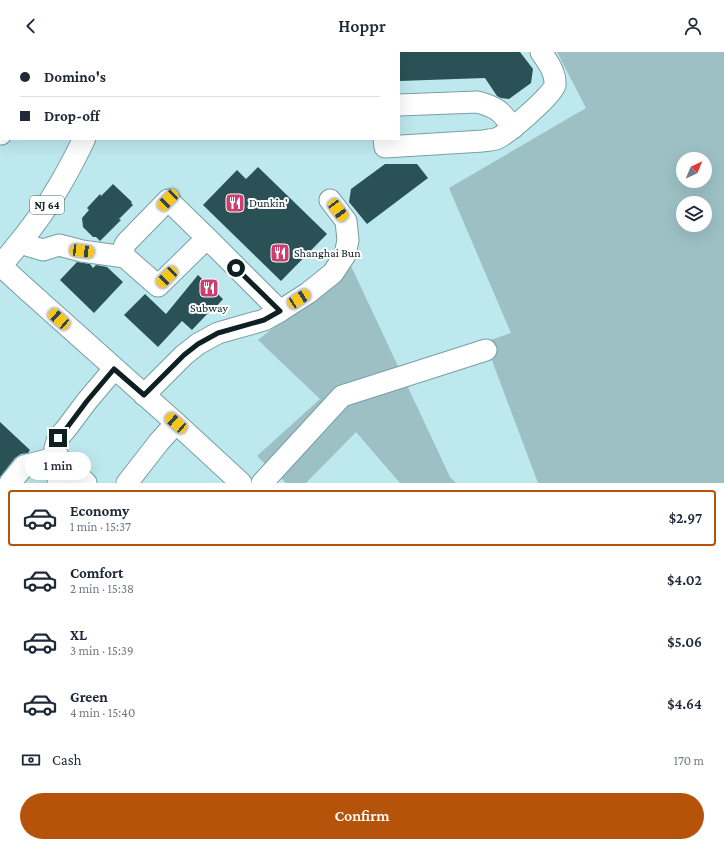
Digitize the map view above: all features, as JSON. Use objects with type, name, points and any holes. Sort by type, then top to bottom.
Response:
[{"type":"main road","name":"NJ 64","points":[[0,265],[36,221],[61,183],[83,140]]},
{"type":"street","points":[[384,140],[385,147],[483,141],[498,138],[512,128],[546,98],[554,88],[555,75],[541,52]]},
{"type":"street","points":[[400,106],[477,102],[497,109],[504,115],[512,128]]},
{"type":"street","points":[[207,238],[158,286],[125,256],[123,252],[124,246],[168,200],[207,238],[280,311]]},
{"type":"street","points":[[144,395],[184,355],[198,344],[218,333],[264,320],[308,293],[333,273],[345,255],[348,240],[346,221],[330,200]]},
{"type":"street","points":[[20,242],[43,250],[59,245],[82,251],[125,256]]},
{"type":"street","points":[[0,265],[242,483]]},
{"type":"street","points":[[262,483],[342,396],[486,350]]},
{"type":"street","points":[[61,462],[66,429],[114,369]]},
{"type":"street","points":[[127,483],[176,423]]},
{"type":"street","points":[[10,483],[24,466],[61,462],[86,483]]},
{"type":"shaded area","points":[[557,52],[724,52],[724,483],[538,483],[485,342],[511,333],[449,188],[586,108]]},
{"type":"shaded area","points":[[351,266],[450,477],[456,483],[400,483],[356,432],[306,483],[286,483],[257,456],[320,399],[258,340]]},
{"type":"building","points":[[400,52],[520,52],[533,69],[531,83],[509,99],[497,96],[485,78],[400,81]]},
{"type":"building","points":[[385,164],[417,164],[428,178],[367,224],[349,202],[351,189]]},
{"type":"building","points":[[258,167],[327,234],[281,281],[203,205],[237,170],[246,179]]},
{"type":"building","points":[[113,184],[132,202],[131,203],[133,205],[119,219],[121,220],[100,241],[96,237],[93,237],[83,227],[82,218],[89,210],[87,208],[100,194],[101,196]]},
{"type":"building","points":[[77,262],[90,264],[93,268],[96,265],[107,267],[123,282],[94,313],[60,280]]},
{"type":"building","points":[[198,275],[223,299],[192,330],[182,321],[158,347],[124,315],[145,294],[166,314]]},
{"type":"building","points":[[0,422],[30,450],[28,453],[21,454],[15,458],[0,477]]},
{"type":"place","name":"Dunkin'","points":[[235,203]]},
{"type":"place","name":"Shanghai Bun","points":[[280,253]]},
{"type":"place","name":"Subway","points":[[209,288]]},
{"type":"route","points":[[58,438],[114,369],[144,395],[184,355],[198,344],[218,333],[264,320],[280,311],[236,268]]}]
